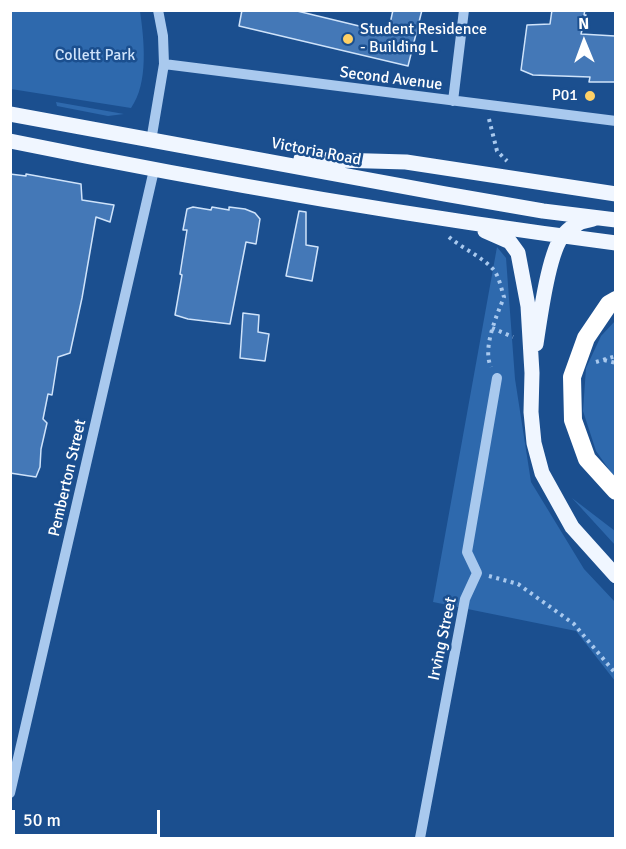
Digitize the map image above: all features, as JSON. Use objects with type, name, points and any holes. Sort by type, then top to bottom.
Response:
[{"type":"highway","points":[[615,300],[609,304],[586,338],[572,377],[573,420],[587,459],[615,491]]},
{"type":"main road","name":"Victoria Road","points":[[10,114],[456,196],[615,220]]},
{"type":"main road","points":[[10,141],[154,170],[469,223],[615,243]]},
{"type":"main road","points":[[256,159],[406,162],[615,194]]},
{"type":"main road","points":[[532,373],[551,265],[562,237],[577,224],[598,218]]},
{"type":"main road","points":[[469,223],[510,242],[518,253],[528,306],[533,432],[543,473],[572,527],[615,576]]},
{"type":"street","points":[[151,141],[164,64],[163,36],[158,10]]},
{"type":"street","points":[[453,101],[464,10]]},
{"type":"street","name":"Second Avenue","points":[[164,64],[615,121]]},
{"type":"street","name":"Pemberton Street","points":[[10,793],[154,170]]},
{"type":"street","points":[[477,573],[467,552],[497,378]]},
{"type":"street","name":"Irving Street","points":[[420,838],[465,599],[477,573]]},
{"type":"path","points":[[489,116],[497,151],[508,162]]},
{"type":"path","points":[[449,237],[495,271],[504,297],[492,328],[488,360],[497,378]]},
{"type":"path","points":[[492,328],[513,337]]},
{"type":"path","points":[[615,356],[604,359],[615,363]]},
{"type":"path","points":[[477,573],[518,584],[574,624],[615,674]]},
{"type":"green space","name":"Collett Park","points":[[10,11],[140,11],[144,47],[143,74],[137,98],[131,108],[11,89]]},
{"type":"green space","points":[[56,102],[124,114],[108,116],[57,106]]},
{"type":"green space","points":[[497,247],[506,258],[515,379],[531,482],[584,569],[615,602],[615,681],[576,631],[433,602]]},
{"type":"green space","points":[[615,321],[615,478],[596,451],[583,411],[586,368],[601,336]]},
{"type":"green space","points":[[572,498],[615,531],[615,545]]},
{"type":"building","name":"Student Residence - Building L","points":[[242,10],[293,10],[388,33],[393,10],[422,10],[408,66],[239,26]]},
{"type":"building","points":[[552,10],[585,10],[584,15],[586,15],[581,34],[615,36],[615,82],[589,82],[590,77],[533,75],[521,70],[527,25],[550,24]]},
{"type":"building","points":[[10,174],[26,176],[26,174],[81,184],[82,200],[114,205],[110,222],[96,217],[70,353],[58,357],[52,395],[48,394],[43,419],[47,423],[41,449],[40,467],[36,477],[10,473]]},
{"type":"building","points":[[193,207],[211,210],[212,207],[229,210],[229,207],[245,209],[255,213],[260,219],[256,244],[246,242],[230,324],[188,319],[175,315],[187,230],[183,230],[187,209]]},
{"type":"building","points":[[299,211],[306,212],[306,245],[318,247],[312,281],[286,276]]},
{"type":"building","points":[[243,313],[259,315],[258,332],[269,334],[265,361],[240,358]]},
{"type":"place","name":"Student Residence - Building L","points":[[348,39]]},
{"type":"place","name":"P01","points":[[590,96]]}]
